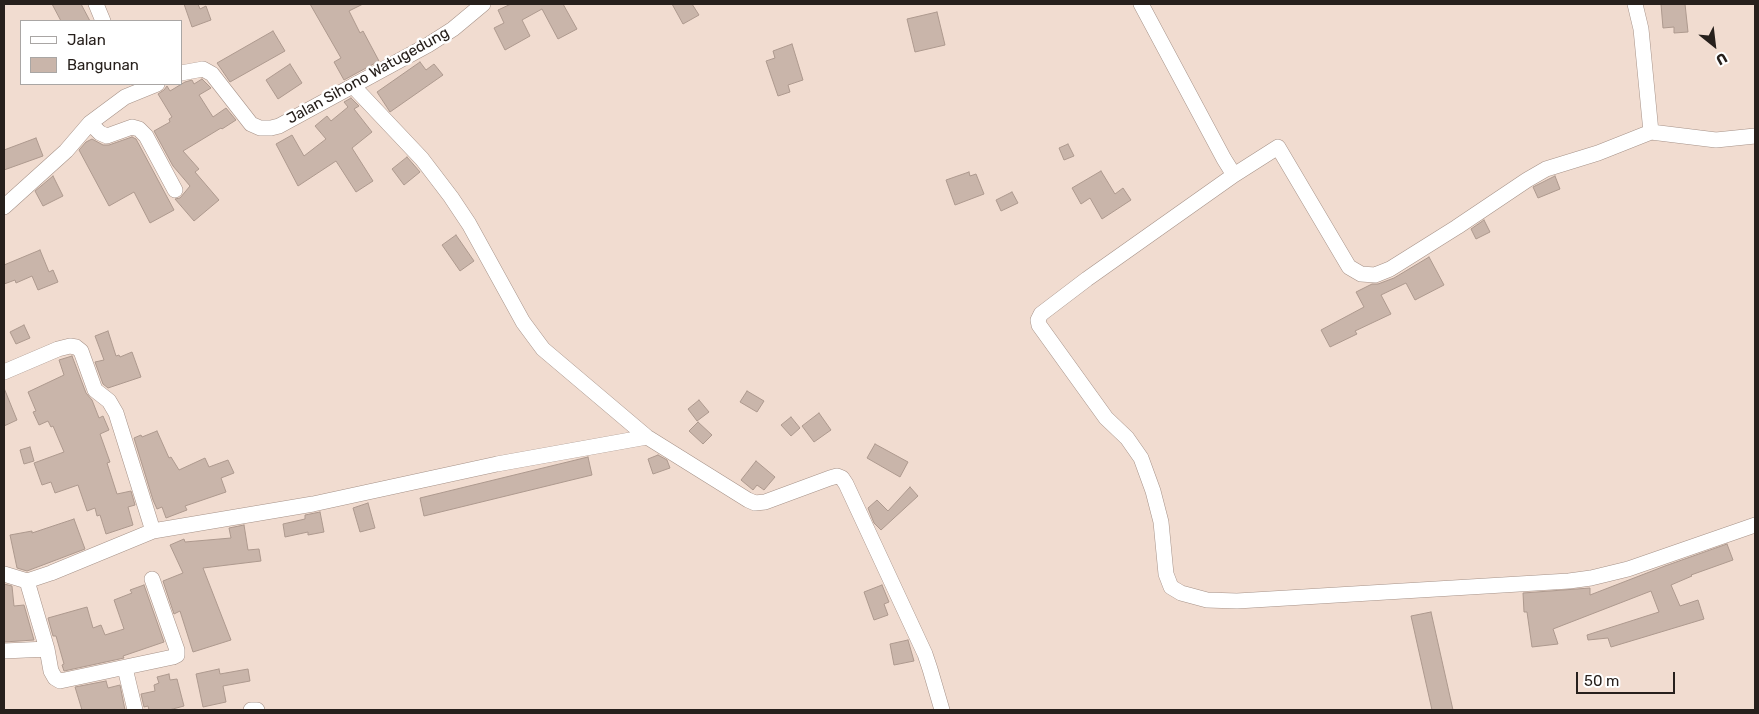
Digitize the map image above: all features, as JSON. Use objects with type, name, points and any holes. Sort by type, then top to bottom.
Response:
[{"type":"street","points":[[96,4],[103,20]]},
{"type":"street","name":"Jalan Sihono Watugedung","points":[[182,74],[203,69],[212,74],[252,124],[260,128],[271,128],[279,126],[428,45],[453,29],[483,4]]},
{"type":"street","points":[[1141,4],[1234,175]]},
{"type":"street","points":[[1635,4],[1641,29],[1651,132]]},
{"type":"street","points":[[4,207],[66,151],[90,123],[124,90],[152,85]]},
{"type":"street","points":[[353,86],[422,159],[451,197],[470,224],[523,322],[543,349],[647,437],[748,500],[756,503],[765,502],[830,478],[837,476],[842,478],[924,654],[942,710]]},
{"type":"street","points":[[90,123],[100,133],[107,136],[132,127],[139,129],[146,136],[175,190]]},
{"type":"street","points":[[1755,136],[1716,140],[1651,132],[1598,153],[1546,169],[1390,269],[1375,275],[1361,274],[1349,267],[1278,147],[1234,175],[1087,279],[1041,314],[1038,320],[1039,326],[1106,418],[1142,458],[1161,522],[1166,574],[1171,587],[1182,593],[1207,600],[1237,601],[1570,581],[1628,569],[1755,525]]},
{"type":"street","points":[[4,372],[70,346],[76,347],[80,351],[95,390],[109,401],[116,413],[153,531]]},
{"type":"street","points":[[4,574],[27,581],[153,531],[313,504],[497,464],[647,437]]},
{"type":"street","points":[[27,581],[47,649],[51,671],[55,678],[60,680],[173,658],[177,654],[152,579]]},
{"type":"street","points":[[4,651],[47,649]]},
{"type":"street","points":[[125,668],[135,710]]},
{"type":"street","points":[[251,710],[257,710]]},
{"type":"building","points":[[52,4],[81,4],[89,20],[60,20]]},
{"type":"building","points":[[184,4],[198,4],[200,9],[206,6],[211,20],[192,27]]},
{"type":"building","points":[[310,4],[363,4],[349,11],[360,33],[363,31],[379,61],[344,80],[334,62],[341,58]]},
{"type":"building","points":[[511,4],[563,4],[577,29],[558,39],[542,9],[522,20],[530,36],[505,50],[494,28],[504,23],[498,10]]},
{"type":"building","points":[[672,4],[692,4],[699,15],[683,24]]},
{"type":"building","points":[[1661,4],[1685,4],[1688,32],[1674,33],[1674,27],[1663,28]]},
{"type":"building","points":[[937,12],[945,45],[915,52],[907,19]]},
{"type":"building","points":[[273,31],[285,51],[230,82],[217,63]]},
{"type":"building","points":[[792,44],[803,80],[788,85],[790,92],[778,96],[766,61],[775,58],[773,51]]},
{"type":"building","points":[[420,62],[426,70],[434,64],[443,75],[390,112],[377,92]]},
{"type":"building","points":[[290,64],[302,83],[278,99],[266,80]]},
{"type":"building","points":[[202,79],[211,88],[199,95],[213,117],[226,108],[236,120],[183,151],[199,169],[195,172],[219,200],[194,221],[175,199],[180,198],[190,186],[173,166],[154,131],[170,122],[169,119],[172,117],[158,94],[167,86],[170,91],[185,82],[192,80],[194,84]]},
{"type":"building","points":[[351,98],[359,106],[354,109],[372,132],[352,148],[373,181],[356,192],[336,161],[298,186],[276,144],[292,135],[304,156],[326,139],[315,126],[327,116],[331,121],[348,107],[344,102]]},
{"type":"building","points":[[132,137],[136,139],[174,210],[150,223],[134,192],[109,206],[79,150],[86,142],[92,139],[103,145],[109,145]]},
{"type":"building","points":[[36,138],[43,156],[4,170],[4,150]]},
{"type":"building","points":[[1068,144],[1074,156],[1064,160],[1059,148]]},
{"type":"building","points":[[407,157],[420,172],[404,185],[392,169]]},
{"type":"building","points":[[1101,171],[1115,194],[1123,188],[1131,200],[1102,219],[1090,198],[1081,204],[1072,188]]},
{"type":"building","points":[[969,172],[970,176],[976,174],[984,194],[955,205],[946,180]]},
{"type":"building","points":[[53,176],[63,196],[43,206],[35,191]]},
{"type":"building","points":[[1555,176],[1560,189],[1538,198],[1533,187]]},
{"type":"building","points":[[1012,192],[1018,203],[1001,211],[996,200]]},
{"type":"building","points":[[1484,220],[1490,232],[1476,239],[1471,229]]},
{"type":"building","points":[[456,235],[474,261],[460,271],[442,245]]},
{"type":"building","points":[[40,250],[49,272],[53,270],[58,282],[38,290],[32,276],[16,283],[15,280],[4,284],[4,265]]},
{"type":"building","points":[[1429,257],[1444,285],[1415,300],[1406,283],[1381,295],[1391,314],[1355,331],[1357,334],[1330,347],[1321,330],[1364,307],[1356,292],[1372,284],[1378,284],[1394,278]]},
{"type":"building","points":[[24,325],[30,338],[16,344],[10,332]]},
{"type":"building","points":[[108,331],[116,356],[119,355],[120,357],[132,352],[141,377],[108,388],[103,384],[95,362],[104,360],[95,336]]},
{"type":"building","points":[[72,356],[86,393],[92,400],[99,418],[103,416],[109,430],[100,434],[110,462],[107,463],[117,494],[131,491],[135,505],[128,507],[133,525],[106,534],[100,515],[97,516],[95,508],[87,511],[78,485],[55,493],[51,482],[42,485],[34,463],[64,452],[53,426],[51,427],[48,421],[39,425],[33,412],[36,411],[28,392],[64,375],[59,360]]},
{"type":"building","points":[[4,388],[17,420],[4,426]]},
{"type":"building","points":[[747,391],[764,401],[757,412],[740,402]]},
{"type":"building","points":[[699,400],[709,412],[697,421],[688,409]]},
{"type":"building","points":[[819,413],[831,430],[814,442],[802,426]]},
{"type":"building","points":[[791,417],[800,428],[791,436],[781,425]]},
{"type":"building","points":[[698,422],[712,435],[703,444],[689,431]]},
{"type":"building","points":[[157,431],[169,458],[171,457],[179,470],[205,458],[209,467],[228,460],[234,473],[221,478],[226,492],[185,506],[187,510],[166,518],[162,507],[157,509],[153,500],[134,438]]},
{"type":"building","points":[[875,444],[908,462],[900,477],[867,458]]},
{"type":"building","points":[[30,447],[34,461],[24,464],[20,450]]},
{"type":"building","points":[[658,455],[667,460],[670,468],[653,474],[648,459]]},
{"type":"building","points":[[588,457],[592,475],[424,516],[420,498]]},
{"type":"building","points":[[756,461],[775,477],[764,490],[757,485],[753,490],[741,480]]},
{"type":"building","points":[[910,487],[918,496],[881,530],[874,523],[868,508],[877,500],[888,511]]},
{"type":"building","points":[[368,503],[375,528],[360,532],[353,508]]},
{"type":"building","points":[[320,512],[324,532],[308,535],[308,532],[285,537],[283,524],[305,519],[305,515]]},
{"type":"building","points":[[74,519],[85,549],[27,571],[17,568],[10,535],[32,531],[32,533]]},
{"type":"building","points":[[244,525],[248,550],[259,549],[261,561],[203,568],[231,640],[193,652],[180,611],[174,614],[163,581],[183,573],[170,545],[184,539],[185,542],[231,538],[229,528]]},
{"type":"building","points":[[1727,544],[1733,560],[1691,575],[1671,585],[1680,606],[1698,600],[1704,619],[1611,647],[1608,638],[1588,640],[1587,635],[1659,612],[1651,591],[1553,629],[1558,644],[1532,647],[1527,612],[1524,612],[1523,593],[1590,588],[1590,595]]},
{"type":"building","points":[[4,584],[12,586],[14,606],[24,605],[34,640],[4,642]]},
{"type":"building","points":[[144,585],[164,642],[123,656],[124,658],[64,671],[62,665],[64,664],[56,636],[53,636],[48,618],[87,607],[93,628],[101,625],[105,635],[124,629],[114,600],[132,593],[130,590]]},
{"type":"building","points":[[882,585],[889,602],[884,604],[888,615],[874,620],[864,592]]},
{"type":"building","points":[[1431,612],[1453,710],[1432,710],[1411,616]]},
{"type":"building","points":[[908,640],[914,661],[894,665],[890,644]]},
{"type":"building","points":[[219,669],[220,674],[248,669],[250,681],[223,686],[226,702],[203,707],[196,674]]},
{"type":"building","points":[[169,674],[170,680],[177,679],[184,706],[169,710],[149,710],[148,706],[144,707],[141,694],[155,691],[154,685],[159,683],[157,677]]},
{"type":"building","points":[[106,681],[108,688],[120,685],[125,710],[82,710],[75,687]]}]
